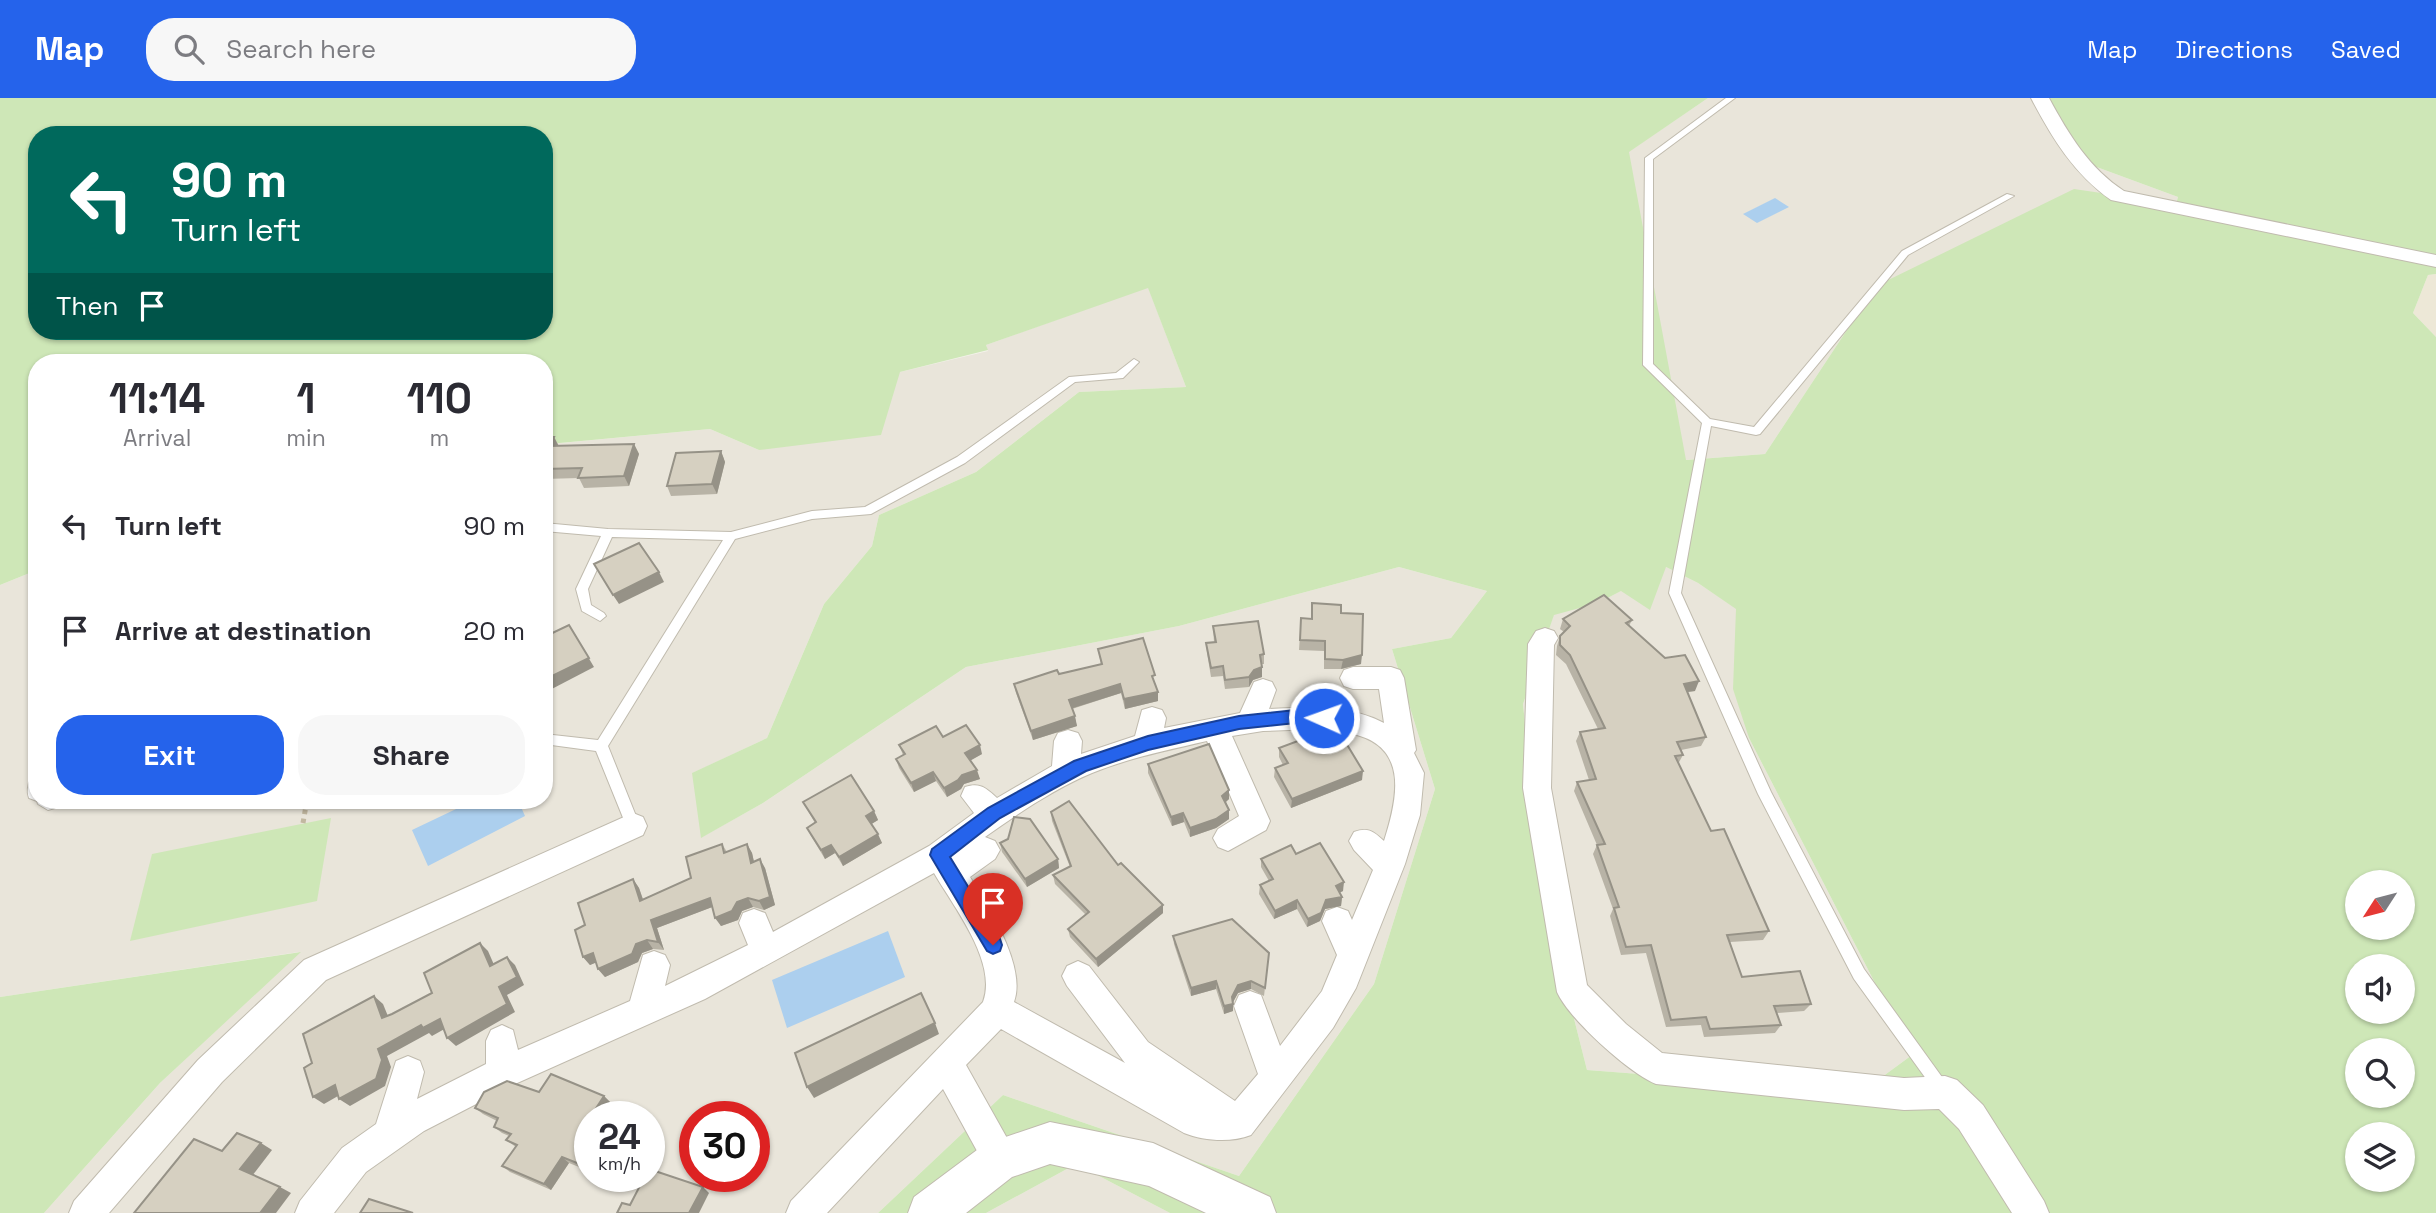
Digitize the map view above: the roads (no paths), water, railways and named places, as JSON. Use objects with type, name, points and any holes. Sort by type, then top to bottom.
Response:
[{"type":"street","points":[[2040,98],[2064,144],[2104,188],[2118,197],[2436,261]]},
{"type":"street","points":[[1545,638],[1541,644],[1537,788],[1573,992],[1615,1035],[1656,1068],[1904,1094],[1945,1092],[1971,1118],[2032,1213]]},
{"type":"street","points":[[1239,1123],[1335,1000],[1407,813],[1410,773],[1402,750],[1391,678],[1353,678]]},
{"type":"street","points":[[1250,721],[1263,690]]},
{"type":"street","points":[[945,864],[985,805],[1065,774],[1150,730],[1215,728],[1305,715],[1362,724],[1391,737],[1402,750]]},
{"type":"street","points":[[1215,728],[1256,821],[1228,838]]},
{"type":"street","points":[[1065,774],[1068,741]]},
{"type":"street","points":[[86,1213],[210,1071],[315,970],[633,827]]},
{"type":"street","points":[[1364,841],[1388,864]]},
{"type":"street","points":[[299,1213],[354,1160],[412,1119],[509,1065],[551,1052],[694,989],[760,937],[871,880],[945,864],[985,850]]},
{"type":"street","points":[[803,1213],[997,1009],[1003,980],[993,945],[945,864]]},
{"type":"street","points":[[1337,921],[1353,955]]},
{"type":"street","points":[[644,1011],[653,965]]},
{"type":"street","points":[[1078,976],[1137,1053],[1239,1123]]},
{"type":"street","points":[[1250,1006],[1275,1077]]},
{"type":"street","points":[[997,1009],[1196,1121],[1239,1123]]},
{"type":"street","points":[[946,1062],[1000,1159]]},
{"type":"street","points":[[390,1135],[408,1072]]},
{"type":"street","points":[[930,1213],[1000,1159],[1050,1143],[1153,1164],[1247,1212]]},
{"type":"street","points":[[312,1213],[354,1160]]},
{"type":"lane","points":[[1731,98],[1649,158],[1648,365],[1707,422],[1756,431],[1905,253],[2010,196]]},
{"type":"lane","points":[[553,528],[608,533],[731,536],[812,515],[867,511],[961,460],[1073,379],[1119,376],[1134,362]]},
{"type":"lane","points":[[1707,422],[1675,593],[1765,794],[1859,974],[1945,1092]]},
{"type":"lane","points":[[600,616],[586,608],[582,589],[608,533]]},
{"type":"lane","points":[[601,746],[731,536]]},
{"type":"lane","points":[[553,740],[601,746]]},
{"type":"lane","points":[[601,746],[633,827]]},
{"type":"water","points":[[1775,198],[1789,207],[1757,223],[1743,214]]},
{"type":"water","points":[[456,809],[522,809],[525,816],[428,866],[412,830]]},
{"type":"water","points":[[888,931],[905,977],[787,1028],[772,980]]}]
